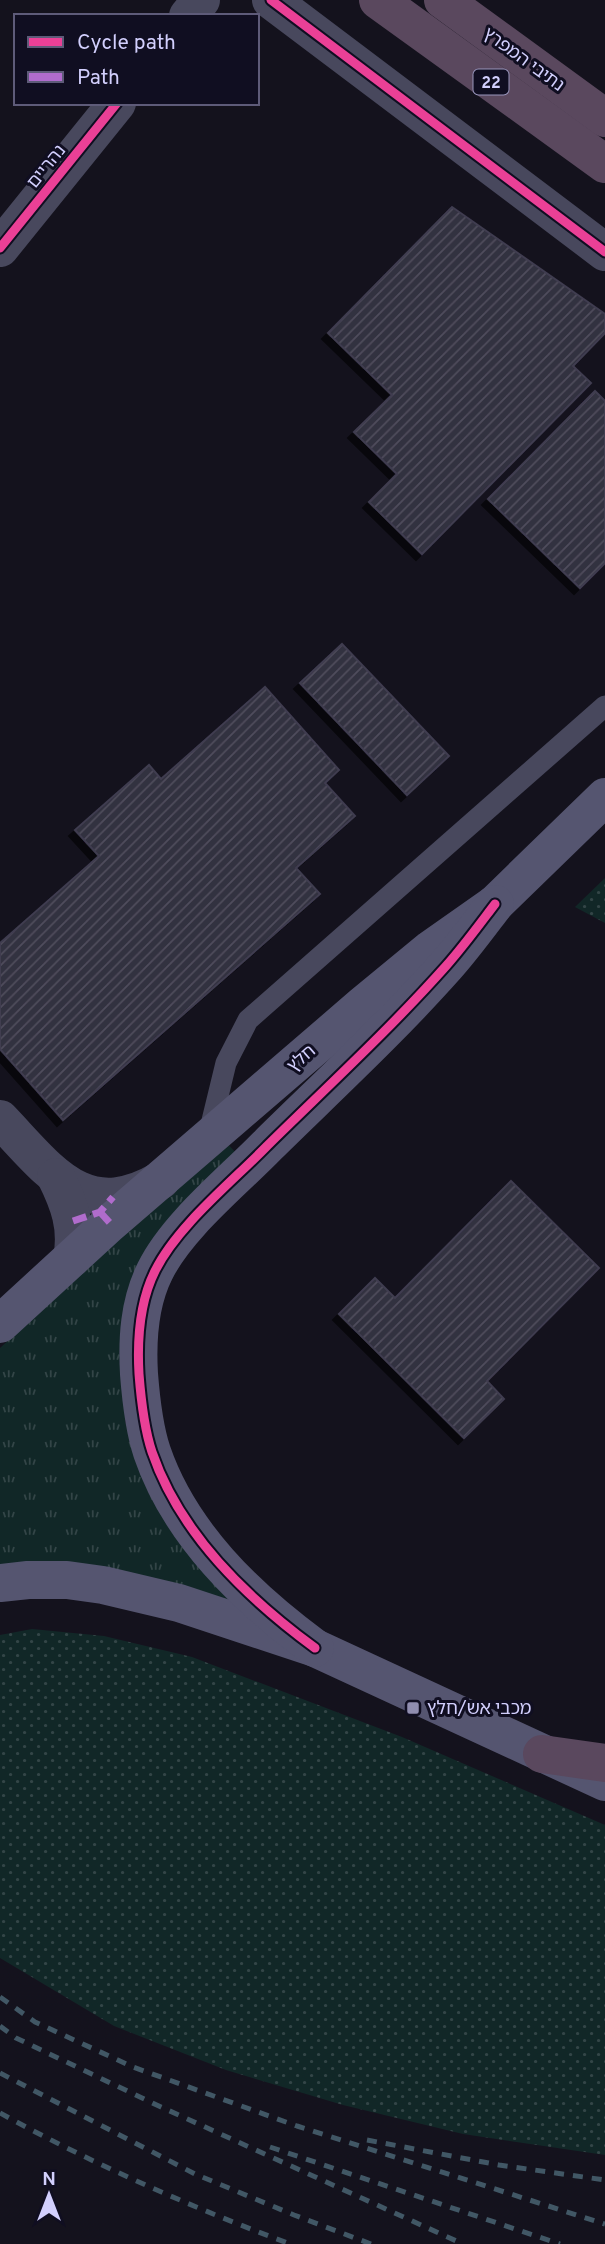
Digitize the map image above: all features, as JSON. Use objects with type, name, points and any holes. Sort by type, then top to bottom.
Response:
[{"type":"highway","name":"22","points":[[378,0],[605,164]]},
{"type":"highway","name":"נתיבי המפרץ","points":[[443,0],[605,118]]},
{"type":"highway","points":[[542,1754],[605,1763]]},
{"type":"street","points":[[190,14],[201,0]]},
{"type":"street","points":[[271,0],[605,252]]},
{"type":"street","points":[[453,0],[605,110]]},
{"type":"street","name":"נהריים","points":[[0,248],[115,105]]},
{"type":"street","name":"חלץ","points":[[0,1324],[208,1138],[431,949],[495,904],[605,797]]},
{"type":"street","points":[[315,1648],[282,1624],[240,1585],[197,1535],[170,1495],[151,1450],[140,1396],[137,1351],[147,1288],[171,1247],[210,1201],[415,999],[447,965],[495,904]]},
{"type":"street","points":[[0,1119],[56,1177],[99,1197],[128,1195],[162,1180]]},
{"type":"street","points":[[56,1177],[73,1221],[72,1258]]},
{"type":"street","points":[[0,1583],[67,1580],[103,1585],[179,1603],[315,1648],[605,1783]]},
{"type":"lane","points":[[208,1138],[226,1063],[248,1020],[605,706]]},
{"type":"green space","points":[[605,878],[605,923],[575,907]]},
{"type":"green space","points":[[223,1139],[238,1155],[125,1368],[125,1421],[139,1463],[234,1597],[224,1604],[0,1568],[0,1348]]},
{"type":"green space","points":[[32,1629],[104,1636],[192,1657],[402,1737],[605,1825],[605,2155],[463,2134],[343,2105],[226,2070],[114,2026],[0,1958],[0,1635]]},
{"type":"building","points":[[452,207],[605,314],[605,333],[573,366],[591,383],[422,554],[369,502],[397,474],[354,432],[392,395],[328,333]]},
{"type":"building","points":[[595,391],[605,401],[605,563],[580,588],[488,499]]},
{"type":"building","points":[[342,644],[449,756],[407,795],[300,683]]},
{"type":"building","points":[[265,687],[339,770],[325,783],[355,816],[296,868],[320,894],[63,1120],[0,1049],[0,943],[99,856],[75,830],[149,765],[161,779]]},
{"type":"building","points":[[511,1181],[599,1268],[487,1381],[504,1399],[464,1438],[339,1314],[375,1278],[395,1298]]},
{"type":"railway","points":[[0,1997],[35,2022],[133,2067],[297,2126],[605,2224]]},
{"type":"railway","points":[[0,2026],[16,2038],[161,2107],[463,2244]]},
{"type":"railway","points":[[0,2073],[195,2174],[371,2244]]},
{"type":"railway","points":[[0,2113],[143,2184],[290,2244]]},
{"type":"railway","points":[[367,2140],[499,2165],[605,2180]]},
{"type":"railway","points":[[270,2147],[560,2244]]},
{"type":"marked path","points":[[73,1221],[100,1212],[113,1197]]},
{"type":"marked path","points":[[100,1212],[110,1223]]},
{"type":"cycle path","points":[[271,0],[605,252]]},
{"type":"cycle path","points":[[0,248],[115,105]]},
{"type":"cycle path","points":[[315,1648],[265,1608],[218,1562],[198,1537],[164,1482],[149,1443],[142,1404],[138,1348],[142,1308],[155,1271],[191,1221],[403,1012],[452,959],[495,904]]},
{"type":"place","name":"מכבי אש/חלץ","points":[[413,1708]]}]
